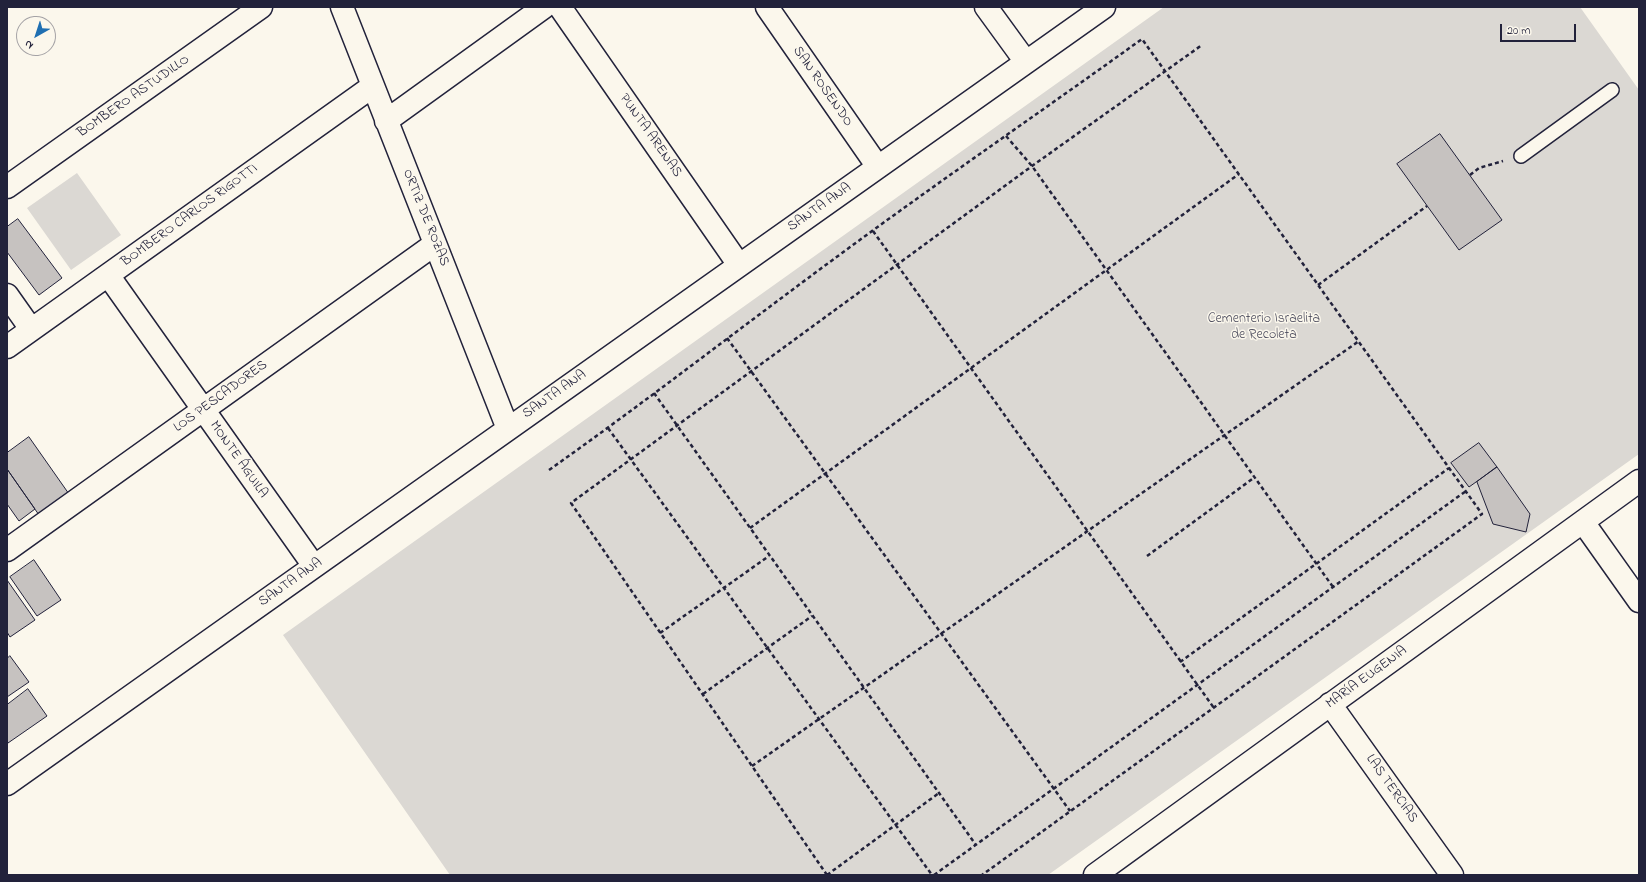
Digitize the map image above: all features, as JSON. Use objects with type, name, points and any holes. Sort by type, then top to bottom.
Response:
[{"type":"street","name":"BOMBERO ASTUDILLO","points":[[7,187],[261,7]]},
{"type":"street","name":"ORTIZ DE ROZAS","points":[[342,7],[508,429]]},
{"type":"street","points":[[386,121],[544,7]]},
{"type":"street","name":"PUNTA ARENAS","points":[[560,7],[739,265]]},
{"type":"street","name":"SAN ROSENDO","points":[[766,7],[878,167]]},
{"type":"street","points":[[986,7],[1026,62]]},
{"type":"street","name":"SANTA ANA","points":[[9,777],[314,566],[1104,7]]},
{"type":"street","name":"BOMBERO CARLOS RIGOTTI","points":[[7,347],[373,86]]},
{"type":"street","name":"LOS PESCADORES","points":[[7,550],[435,244]]},
{"type":"street","name":"MONTE ÁGUILA","points":[[108,275],[314,566]]},
{"type":"street","points":[[7,295],[31,329]]},
{"type":"street","name":"MARÍA EUGENIA","points":[[1095,875],[1639,481]]},
{"type":"street","points":[[1582,522],[1639,601]]},
{"type":"street","name":"LAS TERCIAS","points":[[1330,704],[1452,875]]},
{"type":"lane","points":[[1520,156],[1612,90]]},
{"type":"path","points":[[549,470],[608,428],[727,338],[873,231],[1142,39],[1482,514],[982,875]]},
{"type":"path","points":[[939,793],[827,875],[571,503],[898,266],[1032,166],[1202,45]]},
{"type":"path","points":[[1006,136],[1032,166],[1333,587]]},
{"type":"path","points":[[1470,175],[1479,168],[1520,156]]},
{"type":"path","points":[[750,528],[1239,174]]},
{"type":"path","points":[[1318,285],[1427,206]]},
{"type":"path","points":[[873,231],[1214,708]]},
{"type":"path","points":[[727,338],[1070,811]]},
{"type":"path","points":[[752,766],[1358,342]]},
{"type":"path","points":[[654,393],[976,845]]},
{"type":"path","points":[[608,428],[933,875],[1466,491]]},
{"type":"path","points":[[1180,662],[1449,468]]},
{"type":"path","points":[[1147,556],[1255,477]]},
{"type":"path","points":[[660,633],[769,556]]},
{"type":"path","points":[[702,694],[812,616]]},
{"type":"green space","name":"Cementerio Israelita de Recoleta","points":[[1164,7],[1580,7],[1639,90],[1639,454],[1048,875],[450,875],[283,635]]},
{"type":"green space","points":[[77,173],[121,235],[71,270],[27,208]]},
{"type":"building","points":[[1440,134],[1502,220],[1459,250],[1397,164]]},
{"type":"building","points":[[18,219],[62,278],[39,295],[7,252],[7,227]]},
{"type":"building","points":[[29,437],[69,494],[39,515],[7,469],[7,453]]},
{"type":"building","points":[[1479,443],[1497,467],[1469,487],[1451,463]]},
{"type":"building","points":[[1497,467],[1530,514],[1526,532],[1493,524],[1477,482]]},
{"type":"building","points":[[7,469],[35,509],[19,521],[7,504]]},
{"type":"building","points":[[34,560],[61,600],[37,616],[10,577]]},
{"type":"building","points":[[7,580],[35,620],[10,637],[7,632]]},
{"type":"building","points":[[10,656],[29,682],[7,697],[7,659]]},
{"type":"building","points":[[28,689],[47,716],[8,743],[7,705]]}]
